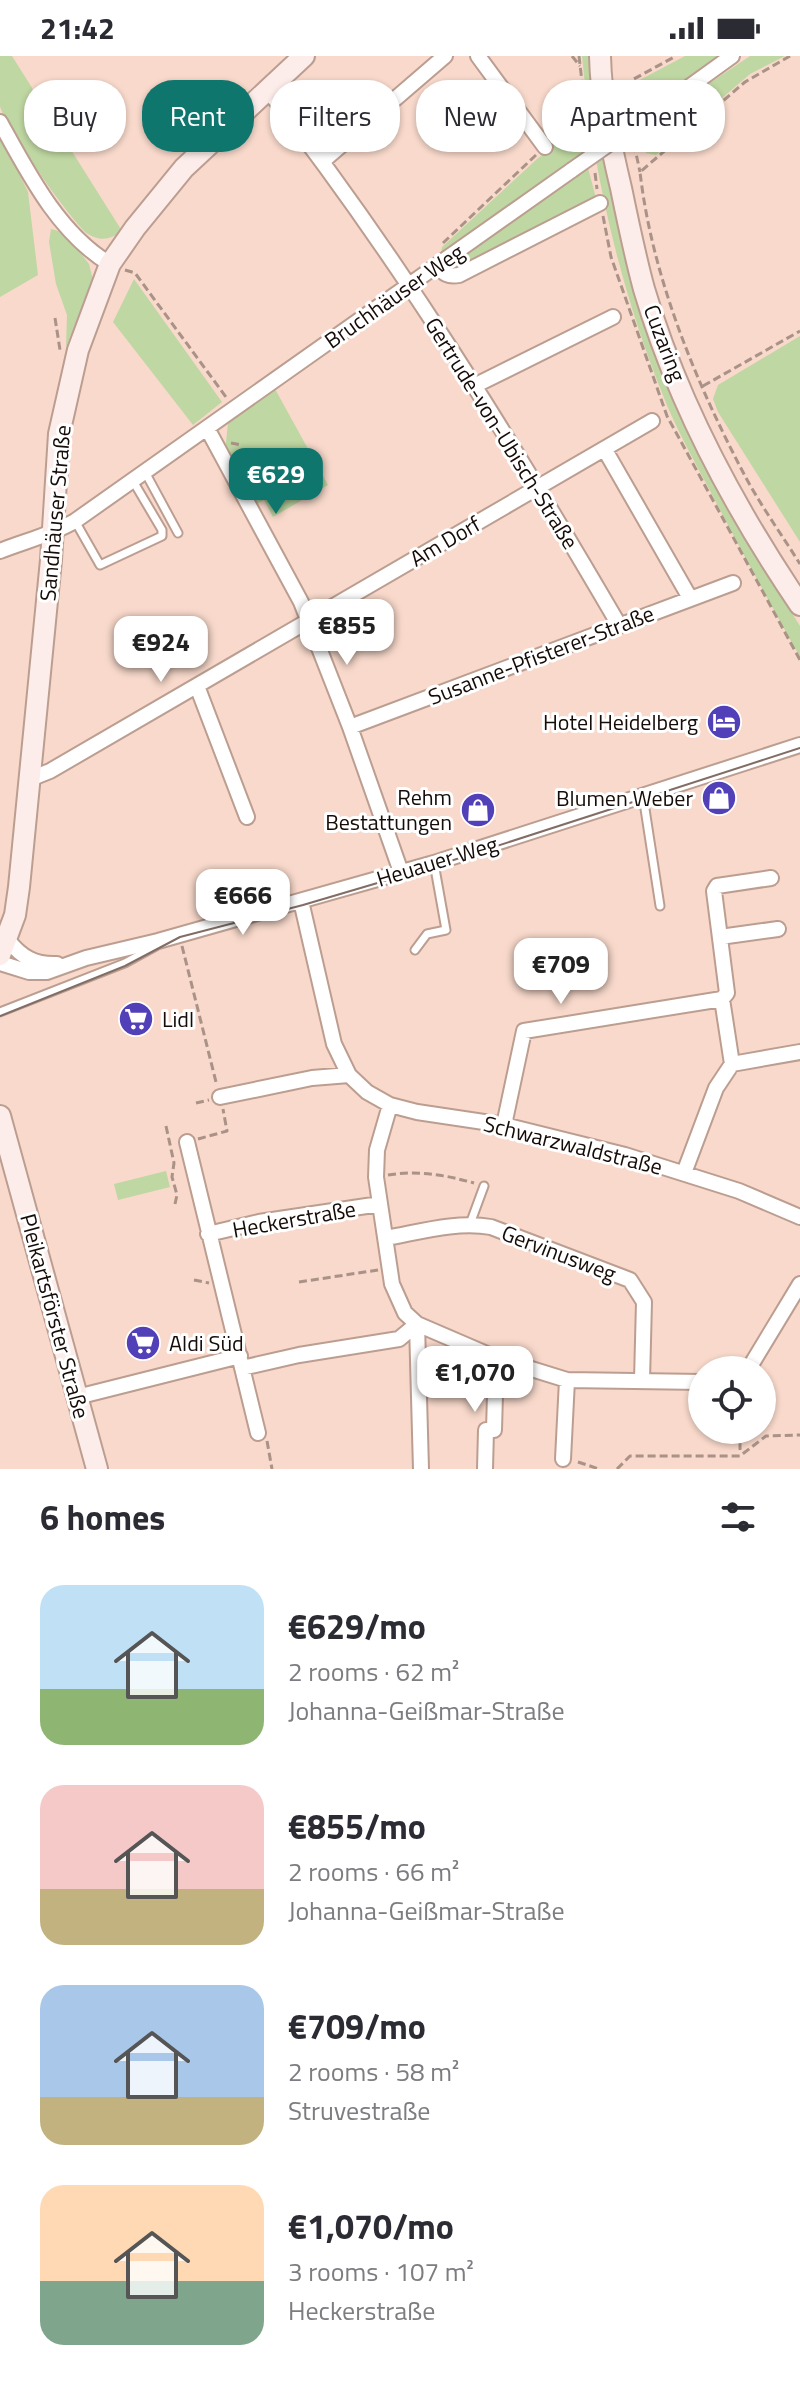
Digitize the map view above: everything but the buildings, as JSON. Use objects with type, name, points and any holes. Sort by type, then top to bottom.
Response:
[{"type":"street","name":"Sandhäuser Straße","points":[[4,947],[19,887],[53,533],[59,434],[78,350],[110,264],[135,228],[184,168],[304,56]]},
{"type":"street","points":[[323,161],[445,56]]},
{"type":"street","points":[[478,56],[542,143]]},
{"type":"street","name":"Cuzaring","points":[[600,56],[607,117],[627,217],[645,290],[669,358],[717,465],[800,605]]},
{"type":"street","name":"Bruchhäuser Weg","points":[[0,551],[53,533],[75,521],[732,56]]},
{"type":"street","name":"Gertrude-von-Ubisch-Straße","points":[[267,89],[323,161],[476,385],[619,625]]},
{"type":"street","points":[[0,122],[66,227],[94,255],[110,264]]},
{"type":"street","points":[[438,266],[451,277],[459,275],[600,203]]},
{"type":"street","points":[[476,385],[613,317]]},
{"type":"street","name":"Am Dorf","points":[[30,779],[50,771],[652,421]]},
{"type":"street","points":[[207,428],[294,589],[308,621],[350,727],[401,872]]},
{"type":"street","points":[[605,450],[690,598]]},
{"type":"street","name":"Susanne-Pfisterer-Straße","points":[[350,727],[733,583]]},
{"type":"street","points":[[197,686],[247,817]]},
{"type":"street","name":"Heuauer Weg","points":[[0,963],[39,973],[176,936],[434,863],[800,745]]},
{"type":"street","points":[[504,1125],[524,1031],[722,999],[727,993],[714,891],[717,886],[771,878]]},
{"type":"street","name":"Schwarzwaldstraße","points":[[301,901],[334,1044],[349,1075],[367,1092],[390,1105],[504,1125],[684,1173],[739,1191],[800,1217]]},
{"type":"street","points":[[720,937],[778,929]]},
{"type":"street","name":"Heuauer Weg","points":[[4,947],[31,961],[70,963]]},
{"type":"street","points":[[684,1173],[716,1088],[732,1064],[722,999]]},
{"type":"street","points":[[732,1064],[800,1052]]},
{"type":"street","points":[[220,1097],[312,1078],[349,1075]]},
{"type":"street","name":"Heckerstraße","points":[[390,1105],[377,1150],[376,1177],[398,1299],[405,1313],[417,1324]]},
{"type":"street","name":"Pleikartsförster Straße","points":[[0,1116],[97,1469]]},
{"type":"street","points":[[187,1142],[258,1433]]},
{"type":"street","name":"Heckerstraße","points":[[208,1234],[259,1222],[380,1204]]},
{"type":"street","name":"Gervinusweg","points":[[386,1238],[470,1224],[491,1227],[630,1280],[644,1302],[642,1380]]},
{"type":"street","points":[[758,1356],[800,1284]]},
{"type":"street","points":[[77,1397],[241,1362],[399,1339],[417,1324]]},
{"type":"street","points":[[417,1324],[496,1358],[567,1380],[688,1382]]},
{"type":"street","points":[[417,1324],[421,1469]]},
{"type":"street","points":[[485,1469],[486,1430],[494,1430],[496,1358]]},
{"type":"street","points":[[563,1459],[567,1380]]},
{"type":"lane","points":[[75,521],[100,565],[162,536],[139,476]]},
{"type":"lane","points":[[139,476],[178,533]]},
{"type":"lane","points":[[643,796],[660,906]]},
{"type":"lane","points":[[415,950],[427,934],[446,930],[434,863]]},
{"type":"lane","points":[[0,1012],[125,963],[176,936]]},
{"type":"lane","points":[[470,1224],[484,1186]]},
{"type":"path","points":[[572,56],[580,66]]},
{"type":"path","points":[[790,56],[745,82],[640,172],[644,206],[677,324],[746,479],[800,564]]},
{"type":"path","points":[[438,266],[436,248],[542,150]]},
{"type":"path","points":[[110,264],[135,273],[234,408]]},
{"type":"path","points":[[703,386],[800,331]]},
{"type":"path","points":[[176,936],[227,1131],[187,1142]]},
{"type":"path","points":[[196,1103],[220,1097]]},
{"type":"path","points":[[166,1126],[174,1163],[175,1204]]},
{"type":"path","points":[[376,1177],[418,1172],[460,1177],[484,1186]]},
{"type":"path","points":[[299,1282],[390,1268]]},
{"type":"path","points":[[258,1433],[266,1440],[272,1469]]},
{"type":"path","points":[[776,1436],[800,1435]]},
{"type":"path","points":[[740,1444],[740,1456]]},
{"type":"path","points":[[617,1469],[630,1456],[740,1456],[756,1444]]},
{"type":"path","points":[[563,1459],[599,1469]]},
{"type":"green space","points":[[0,56],[12,56],[27,80],[24,80],[24,150],[0,106]]},
{"type":"green space","points":[[582,56],[593,56],[596,80],[585,80]]},
{"type":"green space","points":[[685,56],[722,56],[685,80],[640,80]]},
{"type":"green space","points":[[750,56],[785,56],[750,74],[725,96],[725,80],[714,80]]},
{"type":"green space","points":[[0,134],[28,192],[38,275],[0,297]]},
{"type":"green space","points":[[25,152],[72,152],[122,231],[101,239],[88,234],[54,194]]},
{"type":"green space","points":[[546,152],[589,153],[441,254],[442,247]]},
{"type":"green space","points":[[595,152],[606,152],[611,187],[728,505],[800,626],[800,657],[669,409],[634,315]]},
{"type":"green space","points":[[588,168],[596,198],[477,261],[451,270],[449,268],[451,262]]},
{"type":"green space","points":[[51,229],[62,232],[72,242],[89,264],[93,280],[66,347],[67,315],[56,284],[49,242]]},
{"type":"green space","points":[[134,279],[222,402],[193,425],[113,322]]},
{"type":"green space","points":[[800,336],[800,542],[718,412],[713,399],[718,385]]},
{"type":"green space","points":[[275,389],[328,485],[273,517],[264,500],[253,506],[225,452],[228,423]]},
{"type":"green space","points":[[166,1171],[170,1187],[118,1200],[114,1184]]},
{"type":"tram line","points":[[0,1016],[125,966],[180,937],[435,866],[800,748]]},
{"type":"place","name":"Hotel Heidelberg","points":[[724,722]]},
{"type":"place","name":"Blumen Weber","points":[[719,798]]},
{"type":"place","name":"Rehm Bestattungen","points":[[478,810]]},
{"type":"place","name":"Lidl","points":[[136,1019]]},
{"type":"place","name":"Aldi Süd","points":[[143,1343]]}]
